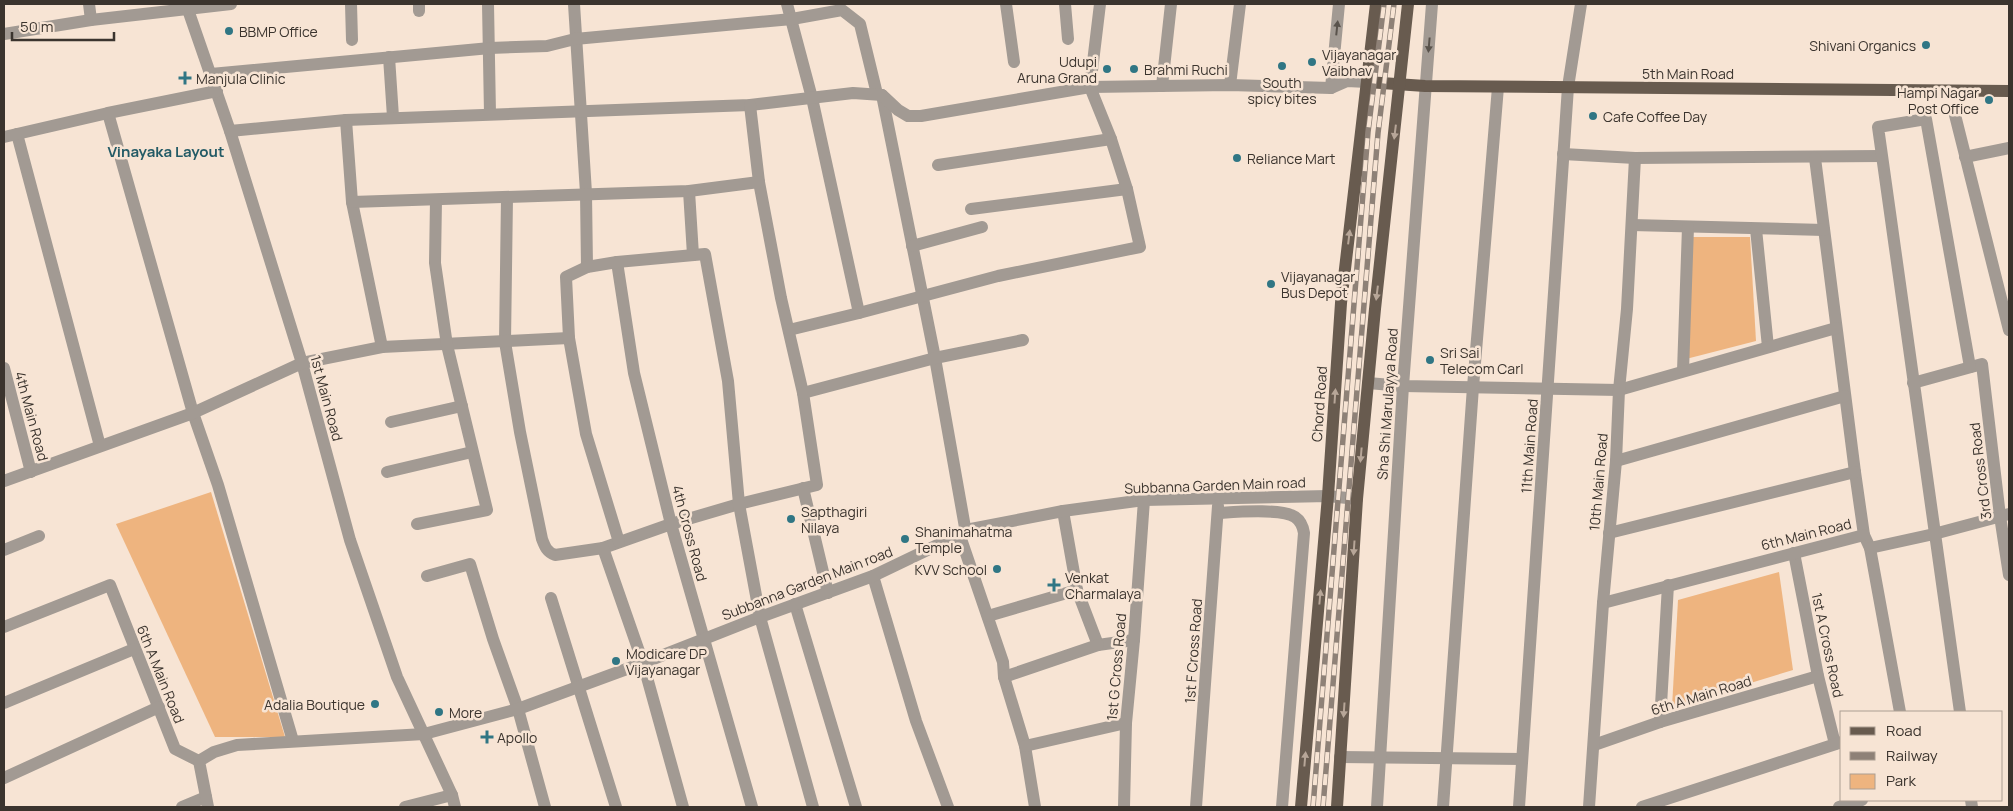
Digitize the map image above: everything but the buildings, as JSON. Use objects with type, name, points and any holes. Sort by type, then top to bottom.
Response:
[{"type":"main road","name":"Chord Road","points":[[1301,807],[1328,496],[1341,303],[1376,4]]},
{"type":"main road","points":[[1337,807],[1357,499],[1408,4]]},
{"type":"main road","name":"5th Main Road","points":[[1367,82],[1425,86],[2009,91]]},
{"type":"street","points":[[89,4],[90,20]]},
{"type":"street","points":[[4,30],[187,6],[231,4]]},
{"type":"street","points":[[351,4],[352,40]]},
{"type":"street","points":[[488,4],[490,114]]},
{"type":"street","points":[[574,4],[586,193],[588,266]]},
{"type":"street","points":[[787,4],[812,98],[859,313]]},
{"type":"street","points":[[1006,4],[1014,62]]},
{"type":"street","points":[[1066,4],[1068,39]]},
{"type":"street","points":[[790,330],[998,276],[1140,246],[1127,189],[1111,139],[1090,87],[1100,4]]},
{"type":"street","points":[[1162,86],[1171,4]]},
{"type":"street","points":[[1230,86],[1240,4]]},
{"type":"street","points":[[1331,88],[1339,4]]},
{"type":"street","name":"Sha Shi Marulayya Road","points":[[1377,807],[1403,386],[1432,4]]},
{"type":"street","name":"11th Main Road","points":[[1519,807],[1568,87],[1581,4]]},
{"type":"street","name":"1st Main Road","points":[[187,6],[230,131],[302,363],[350,540],[397,677],[453,801],[405,807]]},
{"type":"street","points":[[211,74],[490,48],[547,46],[575,39],[792,19],[842,7],[860,24],[879,95],[935,358],[963,534],[1003,662],[1004,677],[1026,746],[1035,807]]},
{"type":"street","points":[[388,57],[393,117]]},
{"type":"street","points":[[230,131],[393,117],[750,105],[853,93],[879,95],[908,116],[921,116],[1090,87],[1230,86],[1331,88],[1348,81],[1367,82]]},
{"type":"street","points":[[1443,807],[1473,387],[1498,87]]},
{"type":"street","points":[[4,137],[108,113],[217,91]]},
{"type":"street","points":[[507,197],[505,342],[520,432],[545,548],[555,555],[603,548],[672,524],[739,504],[817,485],[803,393],[790,330],[781,298],[759,182],[750,105]]},
{"type":"street","points":[[108,113],[193,413],[218,485],[293,741]]},
{"type":"street","points":[[1955,115],[2009,330]]},
{"type":"street","points":[[1913,382],[1970,367],[1926,119],[1878,126],[1881,156],[1934,534],[1960,711]]},
{"type":"street","points":[[346,120],[352,202],[382,347]]},
{"type":"street","points":[[17,134],[100,446]]},
{"type":"street","points":[[938,165],[1111,139]]},
{"type":"street","points":[[1965,157],[2009,148]]},
{"type":"street","points":[[1563,154],[1635,158],[1881,156]]},
{"type":"street","name":"10th Main Road","points":[[1589,807],[1603,603],[1616,461],[1619,390],[1627,309],[1635,158]]},
{"type":"street","points":[[1815,158],[1864,535]]},
{"type":"street","points":[[352,202],[689,191],[759,182]]},
{"type":"street","points":[[970,209],[1127,189]]},
{"type":"street","points":[[689,191],[693,255]]},
{"type":"street","points":[[417,524],[487,510],[447,345],[435,264],[436,200]]},
{"type":"street","points":[[1632,225],[1824,230]]},
{"type":"street","points":[[912,246],[982,227]]},
{"type":"street","points":[[1683,371],[1688,227]]},
{"type":"street","points":[[1756,229],[1768,347]]},
{"type":"street","points":[[619,542],[586,434],[569,338],[566,277],[588,266],[705,254],[728,381],[739,504],[760,617],[813,807]]},
{"type":"street","name":"4th Cross Road","points":[[617,262],[634,372],[672,524],[752,807]]},
{"type":"street","points":[[1368,384],[1619,390],[1836,328]]},
{"type":"street","points":[[4,481],[193,413],[302,363],[382,347],[569,338]]},
{"type":"street","points":[[803,393],[935,358],[1023,340]]},
{"type":"street","name":"3rd Cross Road","points":[[1970,367],[1982,364],[2005,515],[2009,575]]},
{"type":"street","name":"4th Main Road","points":[[4,368],[31,472]]},
{"type":"street","points":[[1616,461],[1845,396]]},
{"type":"street","points":[[391,422],[462,406]]},
{"type":"street","points":[[387,472],[472,452]]},
{"type":"street","points":[[1609,533],[1855,472]]},
{"type":"street","points":[[803,488],[828,593]]},
{"type":"street","name":"Subbanna Garden Main road","points":[[199,761],[214,752],[237,745],[424,734],[518,709],[873,576],[971,529],[1063,511],[1144,500],[1328,496],[1357,499]]},
{"type":"street","name":"1st F Cross Road","points":[[1196,807],[1218,498]]},
{"type":"street","name":"1st G Cross Road","points":[[1124,807],[1126,723],[1144,500]]},
{"type":"street","points":[[1063,511],[1077,590],[1098,645]]},
{"type":"street","points":[[1218,512],[1265,512],[1293,515],[1299,520],[1304,534],[1282,807]]},
{"type":"street","points":[[1870,548],[1934,534],[2005,515]]},
{"type":"street","name":"6th Main Road","points":[[1603,603],[1864,535],[1870,548],[1900,711]]},
{"type":"street","points":[[4,550],[39,536]]},
{"type":"street","points":[[603,548],[643,663],[683,807]]},
{"type":"street","name":"1st A Cross Road","points":[[1794,553],[1818,676],[1838,743]]},
{"type":"street","points":[[427,576],[470,564],[493,639],[518,709],[545,807]]},
{"type":"street","points":[[873,576],[916,721],[948,807]]},
{"type":"street","name":"6th A Main Road","points":[[4,627],[110,585],[175,749],[199,761]]},
{"type":"street","points":[[1660,722],[1668,585]]},
{"type":"street","points":[[988,616],[1077,590]]},
{"type":"street","points":[[551,598],[616,807]]},
{"type":"street","points":[[795,604],[856,807]]},
{"type":"street","points":[[1004,677],[1098,645],[1134,640]]},
{"type":"street","points":[[4,703],[134,649]]},
{"type":"street","name":"6th A Main Road","points":[[1594,745],[1660,722],[1818,676]]},
{"type":"street","points":[[4,778],[159,706]]},
{"type":"street","points":[[1026,746],[1126,723]]},
{"type":"street","points":[[1642,807],[1838,743]]},
{"type":"street","points":[[1340,757],[1522,759]]},
{"type":"street","points":[[182,807],[207,802],[199,761]]},
{"type":"street","points":[[1839,807],[1859,801]]},
{"type":"green space","points":[[1691,237],[1750,237],[1756,341],[1686,359]]},
{"type":"green space","points":[[211,492],[285,737],[215,737],[116,524]]},
{"type":"green space","points":[[1779,572],[1793,670],[1672,707],[1678,600]]},
{"type":"railway","points":[[1313,807],[1368,132],[1384,4]]},
{"type":"railway","points":[[1323,807],[1378,133],[1394,4]]},
{"type":"place","name":"BBMP Office","points":[[229,31]]},
{"type":"place","name":"Shivani Organics","points":[[1926,45]]},
{"type":"place","name":"Vijayanagar Vaibhav","points":[[1312,62]]},
{"type":"place","name":"South spicy bites","points":[[1282,66]]},
{"type":"place","name":"Udupi Aruna Grand","points":[[1107,69]]},
{"type":"place","name":"Brahmi Ruchi","points":[[1134,69]]},
{"type":"place","name":"Manjula Clinic","points":[[185,78]]},
{"type":"place","name":"Hampi Nagar Post Office","points":[[1989,100]]},
{"type":"place","name":"Cafe Coffee Day","points":[[1593,116]]},
{"type":"place","name":"Reliance Mart","points":[[1237,158]]},
{"type":"place","name":"Vijayanagar Bus Depot","points":[[1271,284]]},
{"type":"place","name":"Sri Sai Telecom Carl","points":[[1430,360]]},
{"type":"place","name":"Sapthagiri Nilaya","points":[[791,519]]},
{"type":"place","name":"Shanimahatma Temple","points":[[905,539]]},
{"type":"place","name":"KVV School","points":[[997,569]]},
{"type":"place","name":"Venkat Charmalaya","points":[[1054,585]]},
{"type":"place","name":"Modicare DP Vijayanagar","points":[[616,661]]},
{"type":"place","name":"Adalia Boutique","points":[[375,704]]},
{"type":"place","name":"More","points":[[439,712]]},
{"type":"place","name":"Apollo","points":[[487,737]]},
{"type":"district","name":"Vinayaka Layout","points":[[166,151]]}]
